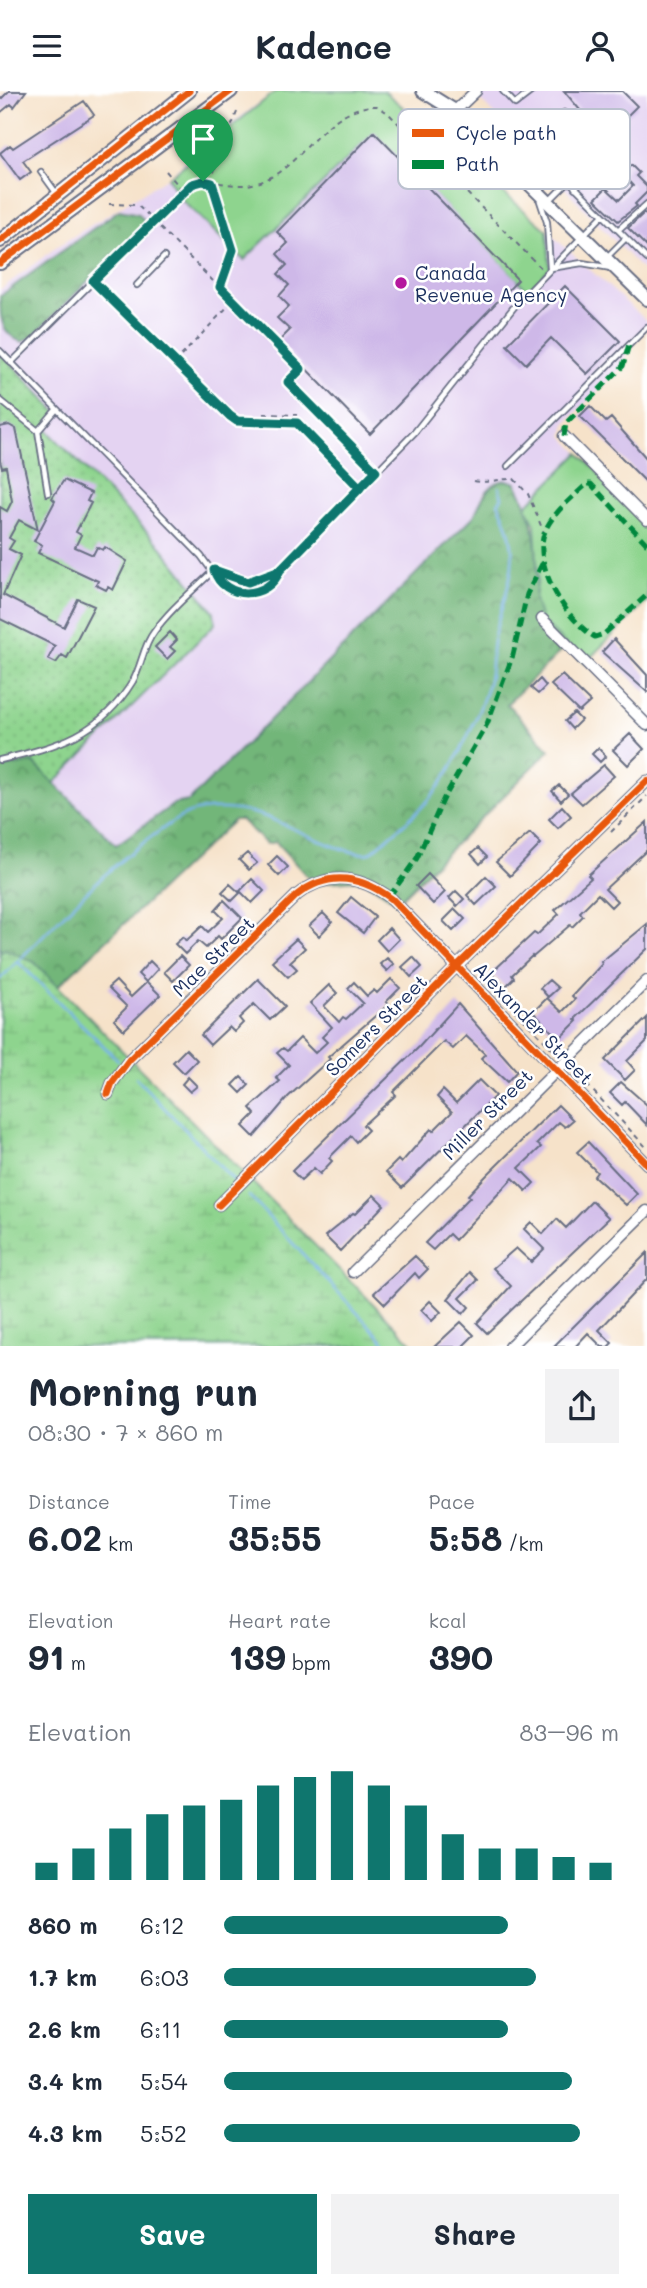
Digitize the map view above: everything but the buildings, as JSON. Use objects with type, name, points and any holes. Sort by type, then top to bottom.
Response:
[{"type":"main road","points":[[0,241],[189,91]]},
{"type":"main road","points":[[0,263],[232,91]]},
{"type":"main road","points":[[423,91],[452,109]]},
{"type":"main road","points":[[442,91],[454,109]]},
{"type":"main road","points":[[537,189],[647,299]]},
{"type":"street","points":[[457,109],[476,91]]},
{"type":"street","points":[[564,436],[647,520]]},
{"type":"street","points":[[542,619],[647,725]]},
{"type":"street","name":"Somers Street","points":[[219,1205],[457,966],[647,781]]},
{"type":"street","name":"Mae Street","points":[[108,1094],[112,1083],[129,1060],[298,895],[319,881],[333,878],[363,881]]},
{"type":"street","name":"Alexander Street","points":[[363,881],[392,899],[647,1164]]},
{"type":"street","name":"Miller Street","points":[[353,1272],[647,981]]},
{"type":"street","points":[[509,1346],[647,1211]]},
{"type":"lane","points":[[503,91],[515,104],[532,91]]},
{"type":"lane","points":[[41,172],[58,195]]},
{"type":"lane","points":[[537,189],[547,222],[548,271]]},
{"type":"lane","points":[[549,201],[561,189]]},
{"type":"lane","points":[[576,189],[647,260]]},
{"type":"lane","points":[[618,230],[647,204]]},
{"type":"lane","points":[[11,363],[169,206]]},
{"type":"lane","points":[[0,351],[214,570],[248,582],[280,570],[414,433],[476,353],[548,271],[603,215]]},
{"type":"lane","points":[[606,258],[626,239]]},
{"type":"lane","points":[[137,285],[164,257]]},
{"type":"lane","points":[[548,271],[582,263],[617,269]]},
{"type":"lane","points":[[93,281],[230,416],[237,421],[297,423],[360,488]]},
{"type":"lane","points":[[508,466],[647,327]]},
{"type":"lane","points":[[0,400],[38,431],[48,493]]},
{"type":"lane","points":[[38,431],[55,410]]},
{"type":"lane","points":[[214,570],[218,582],[225,589],[244,593],[269,586],[277,580],[280,570]]},
{"type":"lane","points":[[0,760],[40,751],[94,727],[127,690],[153,632],[214,570]]},
{"type":"path","points":[[169,206],[198,182],[242,185],[276,174],[350,110],[377,106],[398,123]]},
{"type":"path","points":[[220,287],[233,250],[212,183],[237,112]]},
{"type":"path","points":[[166,171],[185,193]]},
{"type":"path","points":[[465,189],[548,271]]},
{"type":"path","points":[[109,204],[137,205],[234,300],[301,369],[288,382],[376,471]]},
{"type":"path","points":[[180,357],[234,300]]},
{"type":"path","points":[[256,414],[299,416]]},
{"type":"path","points":[[474,481],[487,483],[503,478],[514,479],[528,495],[544,533]]},
{"type":"shaded area","points":[[275,91],[385,91],[407,109],[398,109],[398,189],[500,189],[647,321],[647,325],[629,343],[623,366],[566,423],[563,436],[579,453],[525,506],[522,494],[507,480],[498,481],[484,493],[474,516],[189,801],[174,804],[116,846],[53,784],[215,624],[157,542],[44,428],[58,413],[0,349],[0,290],[58,246],[168,177],[199,148]]},
{"type":"shaded area","points":[[472,91],[647,91],[647,161],[642,166],[647,175],[647,275],[565,189],[630,189],[630,109],[489,109]]},
{"type":"green space","points":[[276,91],[384,91],[405,109],[398,109],[398,158],[374,133],[244,260],[181,199],[168,178]]},
{"type":"green space","points":[[429,189],[499,189],[547,230],[550,268],[528,291]]},
{"type":"green space","points":[[119,210],[139,214],[146,223],[32,337],[22,342],[9,334],[1,317],[0,296]]},
{"type":"green space","points":[[0,352],[58,413],[45,428],[157,542],[214,612],[215,624],[53,784],[33,762],[0,768]]},
{"type":"green space","points":[[579,453],[647,522],[647,601],[585,663],[541,620],[535,599],[538,578],[535,524],[526,506]]},
{"type":"green space","points":[[507,480],[516,483],[532,524],[537,568],[535,599],[567,645],[507,704],[550,750],[397,902],[363,880],[313,883],[276,842],[266,844],[241,820],[234,820],[58,986],[34,962],[0,952],[0,768],[33,762],[116,845],[174,804],[189,801],[474,516],[490,488]]},
{"type":"green space","points":[[5,949],[34,962],[415,1346],[0,1346],[0,952]]},
{"type":"waterway","points":[[0,979],[108,872],[147,840],[187,814],[216,809],[248,812],[348,851],[370,853],[422,807],[453,765],[478,712],[489,680],[494,637],[508,585],[512,556],[511,540],[498,503],[502,498],[499,487]]},
{"type":"waterway","points":[[18,962],[118,1060]]},
{"type":"waterway","points":[[136,1078],[234,1181]]},
{"type":"waterway","points":[[249,1196],[388,1346]]},
{"type":"marked path","points":[[564,436],[566,423],[623,366],[629,344]]},
{"type":"marked path","points":[[647,544],[591,484],[587,484],[551,520],[544,534],[542,547],[543,562],[555,592],[574,619],[595,637],[604,634],[647,595]]},
{"type":"marked path","points":[[389,897],[417,858],[444,798],[487,724],[513,655],[527,594],[544,560]]},
{"type":"cycle path","points":[[0,241],[189,91]]},
{"type":"cycle path","points":[[0,263],[231,91]]},
{"type":"cycle path","points":[[219,1205],[457,966],[647,781]]},
{"type":"cycle path","points":[[108,1094],[112,1083],[129,1060],[297,895],[321,882],[345,879],[369,885],[392,899],[647,1164]]},
{"type":"place","name":"Canada Revenue Agency","points":[[401,283]]},
{"type":"route","points":[[203,181],[192,184],[93,281],[230,416],[237,421],[297,423],[302,428],[360,488],[280,570],[254,582],[237,580],[214,570],[218,582],[225,589],[244,593],[258,591],[277,580],[280,570],[376,471],[288,382],[301,369],[220,287],[233,250],[212,183],[203,181]]}]
